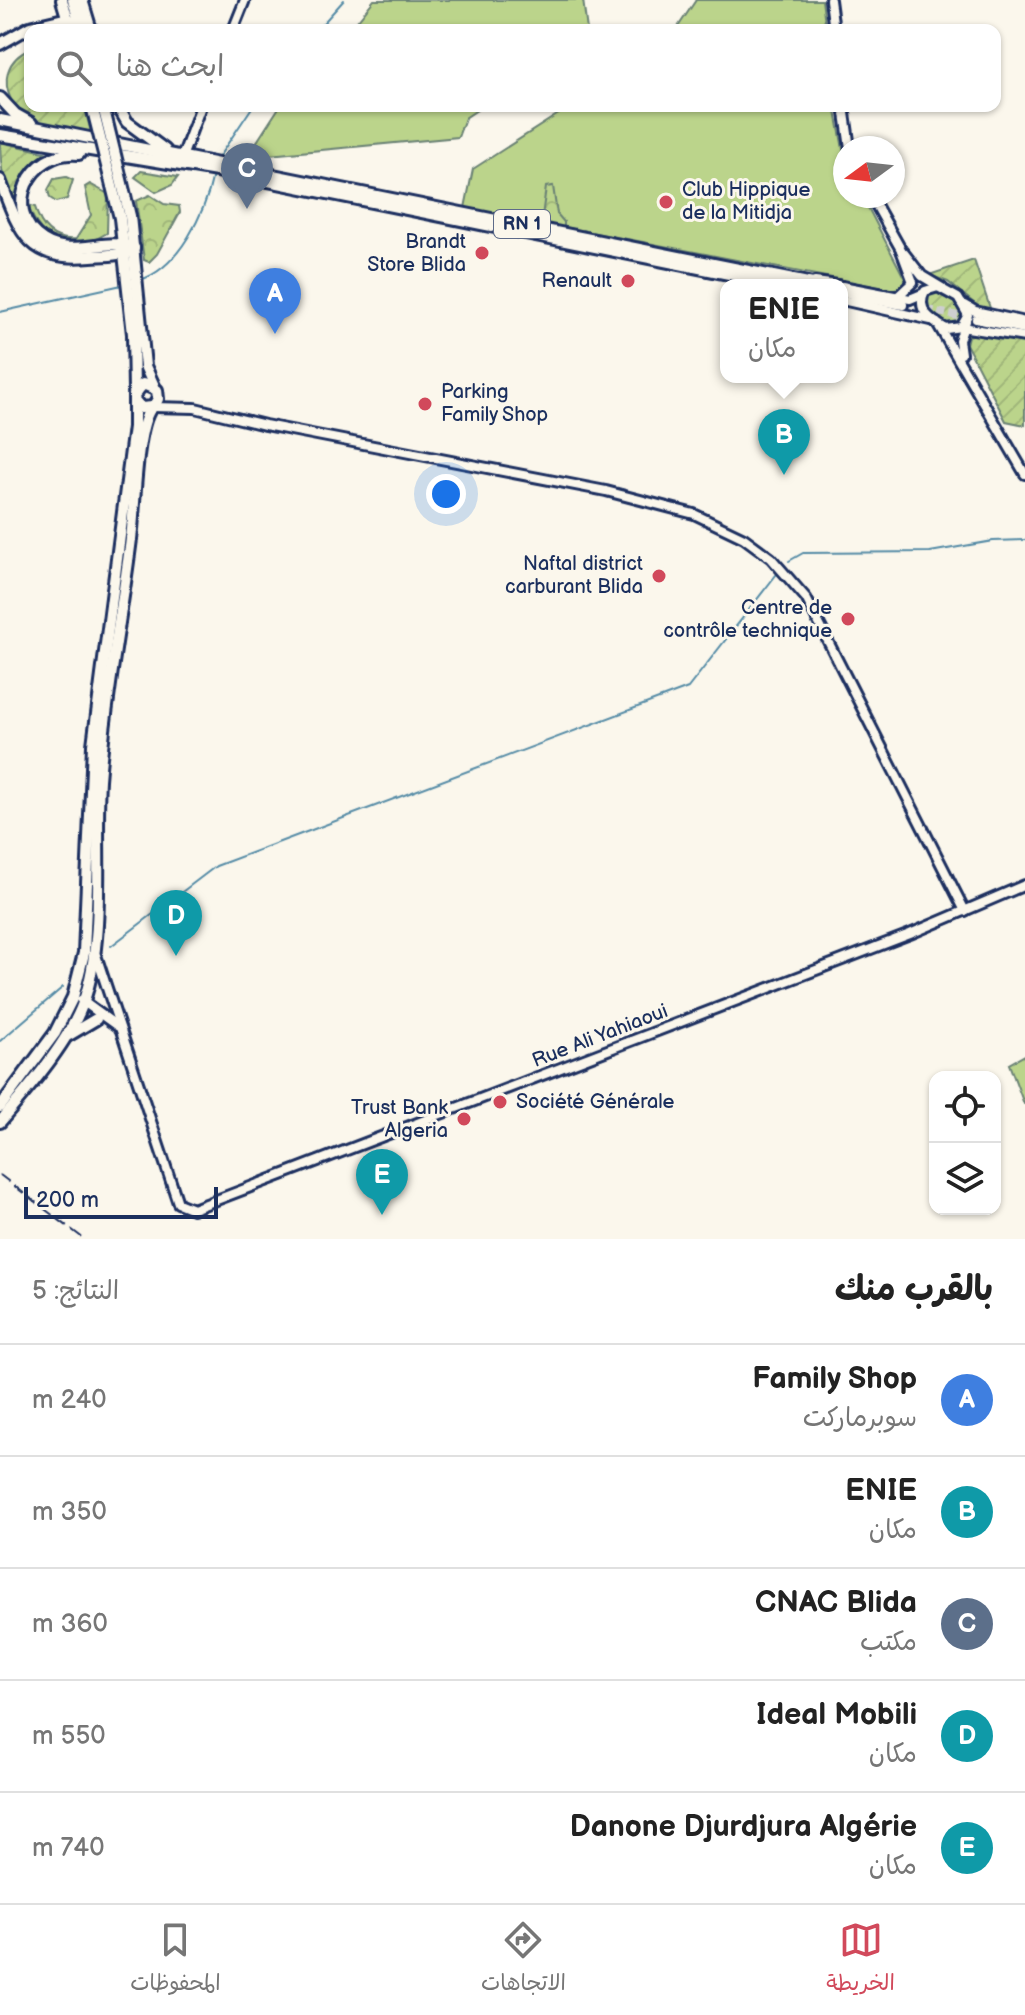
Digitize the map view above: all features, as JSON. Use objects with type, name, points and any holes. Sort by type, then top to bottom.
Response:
[{"type":"highway","points":[[61,0],[74,24]]},
{"type":"highway","points":[[52,24],[61,0]]},
{"type":"highway","points":[[73,0],[74,24]]},
{"type":"highway","points":[[82,0],[89,24]]},
{"type":"highway","points":[[0,44],[24,30]]},
{"type":"highway","points":[[0,55],[12,42],[24,37]]},
{"type":"highway","points":[[0,98],[15,114],[43,129]]},
{"type":"highway","points":[[94,112],[125,217],[114,235],[101,247]]},
{"type":"highway","points":[[61,1041],[95,952],[99,783],[105,709],[131,540],[143,427],[158,399],[145,366],[125,217],[104,112]]},
{"type":"highway","points":[[122,112],[134,128],[178,156]]},
{"type":"highway","name":"RN 1","points":[[0,120],[178,156],[205,165]]},
{"type":"highway","name":"RN 1","points":[[0,135],[98,153],[205,165],[771,279]]},
{"type":"highway","points":[[98,153],[65,155],[36,165],[25,183],[21,204],[27,221],[44,241],[80,249],[127,248]]},
{"type":"highway","points":[[0,180],[14,221],[24,237],[40,249],[70,257],[127,248]]},
{"type":"highway","name":"RN 1","points":[[848,293],[865,298]]},
{"type":"highway","points":[[0,1122],[4,1107],[76,1003],[84,953],[93,745],[134,396],[134,299]]},
{"type":"highway","points":[[134,396],[143,384],[156,389]]},
{"type":"highway","points":[[134,396],[141,408],[152,407]]},
{"type":"highway","points":[[4,1107],[61,1041],[80,1026],[96,1019]]},
{"type":"main road","points":[[235,24],[245,0]]},
{"type":"main road","points":[[830,0],[833,24]]},
{"type":"main road","points":[[178,156],[198,112]]},
{"type":"main road","points":[[845,112],[848,136]]},
{"type":"main road","points":[[878,208],[923,294],[923,310],[937,323],[965,366],[1025,474]]},
{"type":"main road","points":[[901,250],[922,276],[965,305],[982,313],[1025,322]]},
{"type":"main road","points":[[897,297],[913,282],[901,250]]},
{"type":"main road","points":[[923,294],[933,287],[942,288]]},
{"type":"main road","name":"RN 1","points":[[848,292],[910,299],[923,294]]},
{"type":"main road","name":"RN 1","points":[[848,293],[937,323]]},
{"type":"main road","name":"RN 1","points":[[865,298],[903,305]]},
{"type":"main road","points":[[965,305],[967,323],[959,345],[965,366]]},
{"type":"main road","points":[[937,323],[951,330],[967,323],[1025,329]]},
{"type":"main road","points":[[967,323],[1025,337]]},
{"type":"main road","points":[[156,389],[178,405]]},
{"type":"main road","points":[[152,407],[178,405],[606,491],[694,514],[744,538],[771,558],[806,598],[965,911]]},
{"type":"main road","name":"Rue Ali Yahiaoui","points":[[117,1026],[178,1203],[184,1208],[201,1208],[1025,885]]},
{"type":"main road","points":[[95,952],[117,1026]]},
{"type":"main road","points":[[76,1003],[96,1019],[117,1026]]},
{"type":"main road","points":[[76,1003],[117,1026]]},
{"type":"green space","points":[[374,0],[583,0],[586,24],[355,24]]},
{"type":"green space","points":[[696,0],[822,0],[825,24],[680,24]]},
{"type":"green space","points":[[22,53],[24,112],[86,112],[91,132],[59,128],[38,121],[19,110],[12,102],[7,86],[8,71]]},
{"type":"green space","points":[[276,112],[474,112],[465,118],[458,137],[247,157]]},
{"type":"green space","name":"Club Hippique de la Mitidja","points":[[562,112],[836,112],[841,136],[833,136],[833,208],[868,208],[907,283],[899,291],[465,208],[473,169]]},
{"type":"green space","points":[[0,142],[53,154],[28,173],[22,186],[22,215],[38,241],[52,249],[69,252],[119,249],[79,254],[56,252],[41,246],[29,236],[19,222],[6,191]]},
{"type":"green space","points":[[141,171],[178,177],[172,185],[156,192],[135,177]]},
{"type":"green space","points":[[66,177],[73,180],[67,199],[56,202],[50,198],[48,190],[54,179]]},
{"type":"green space","points":[[90,184],[108,194],[107,233],[94,240],[70,244],[49,237],[28,205],[35,207],[50,232],[61,238],[76,239],[91,215],[85,187]]},
{"type":"green space","points":[[553,186],[557,214],[564,222],[564,228],[541,224],[546,187]]},
{"type":"green space","points":[[150,195],[164,204],[179,206],[180,212],[157,254],[149,262],[144,260],[136,201]]},
{"type":"green space","points":[[974,260],[991,311],[980,308],[948,282],[929,275]]},
{"type":"green space","points":[[940,292],[959,303],[964,314],[957,325],[941,322],[927,306],[925,301],[931,293]]},
{"type":"green space","points":[[981,333],[1025,342],[1025,425],[1006,421],[966,344],[968,336]]},
{"type":"green space","points":[[1025,1055],[1025,1104],[1024,1104],[1009,1064]]},
{"type":"waterway","points":[[322,24],[344,0]]},
{"type":"waterway","points":[[216,161],[249,112]]},
{"type":"waterway","points":[[140,280],[154,274],[178,252],[197,222],[213,175]]},
{"type":"waterway","points":[[0,312],[122,285]]},
{"type":"waterway","points":[[789,561],[803,553],[930,552],[993,541],[1025,540]]},
{"type":"waterway","points":[[111,946],[216,866],[688,688],[776,575]]},
{"type":"waterway","points":[[0,1041],[63,987]]},
{"type":"tunnel","points":[[903,305],[973,319]]},
{"type":"railway","points":[[0,1175],[84,1239]]},
{"type":"place","name":"Club Hippique de la Mitidja","points":[[666,202]]},
{"type":"place","name":"CNAC Blida","points":[[247,209]]},
{"type":"place","name":"Brandt Store Blida","points":[[482,253]]},
{"type":"place","name":"Renault","points":[[628,281]]},
{"type":"place","name":"Family Shop","points":[[275,334]]},
{"type":"place","name":"Parking Family Shop","points":[[425,404]]},
{"type":"place","name":"ENIE","points":[[784,475]]},
{"type":"place","name":"Naftal district carburant Blida","points":[[659,576]]},
{"type":"place","name":"Centre de contrôle technique","points":[[848,619]]},
{"type":"place","name":"Ideal Mobili","points":[[176,956]]},
{"type":"place","name":"Société Générale","points":[[500,1102]]},
{"type":"place","name":"Trust Bank Algeria","points":[[464,1119]]},
{"type":"place","name":"Danone Djurdjura Algérie","points":[[382,1215]]}]
